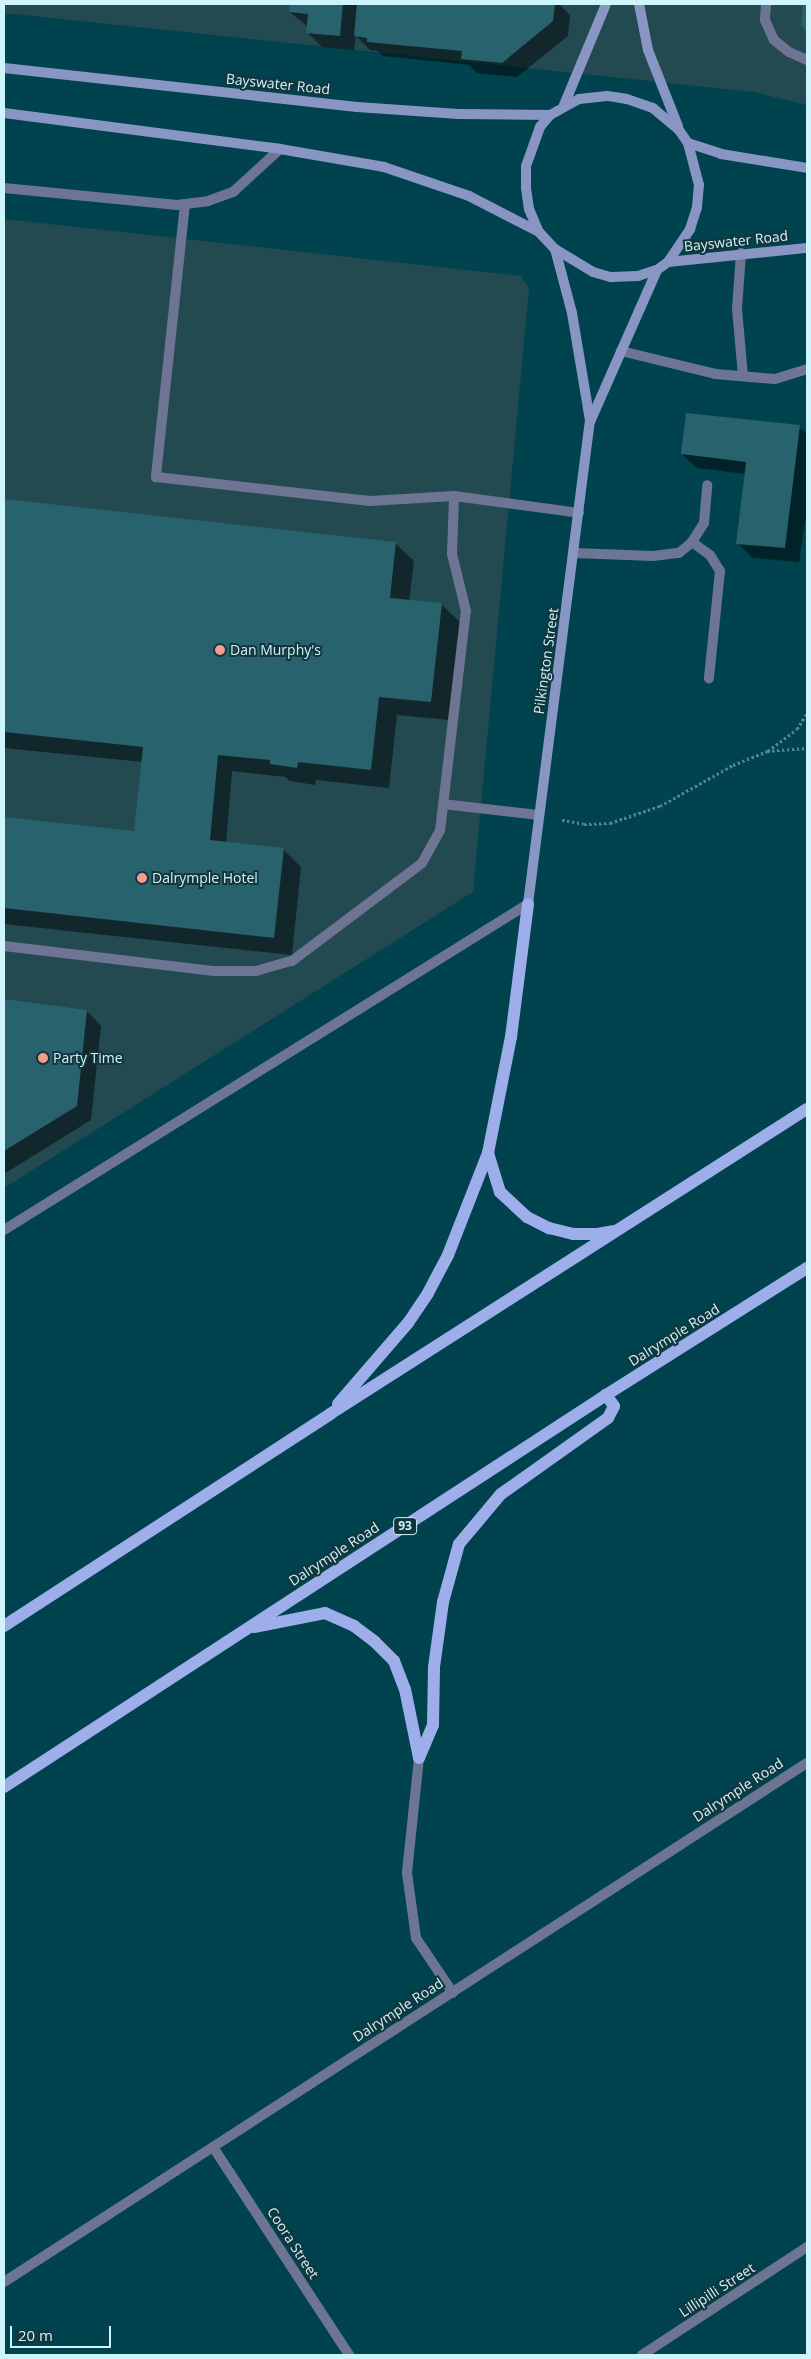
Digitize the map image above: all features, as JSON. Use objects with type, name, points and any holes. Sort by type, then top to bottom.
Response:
[{"type":"main road","points":[[564,105],[606,4]]},
{"type":"main road","points":[[639,4],[648,50],[679,130],[688,143],[699,185],[697,207],[690,229],[668,262],[657,270],[638,276],[611,277],[593,272],[555,248],[540,232],[529,209],[526,188],[526,166],[540,127],[550,115],[564,105],[579,99],[607,96],[627,99],[653,108],[679,130]]},
{"type":"main road","name":"Bayswater Road","points":[[4,68],[358,107],[459,114],[550,115]]},
{"type":"main road","points":[[4,114],[280,149],[384,167],[469,196],[540,232]]},
{"type":"main road","points":[[688,143],[721,154],[807,168]]},
{"type":"main road","name":"Pilkington Street","points":[[555,248],[572,313],[590,422]]},
{"type":"main road","name":"Bayswater Road","points":[[668,262],[741,253],[807,248]]},
{"type":"main road","name":"Pilkington Street","points":[[528,904],[590,422],[657,270]]},
{"type":"main road","points":[[330,1414],[408,1323],[428,1293],[448,1255],[488,1153],[511,1038],[528,904]]},
{"type":"main road","points":[[4,1626],[330,1414],[807,1109]]},
{"type":"main road","points":[[488,1153],[500,1192],[527,1217],[549,1228],[573,1234],[598,1234],[622,1228]]},
{"type":"main road","name":"Dalrymple Road","points":[[4,1787],[606,1395],[807,1268]]},
{"type":"main road","points":[[419,1758],[434,1725],[434,1667],[443,1602],[459,1544],[502,1494],[608,1418],[614,1406],[606,1395]]},
{"type":"main road","points":[[248,1628],[325,1613],[354,1626],[375,1642],[394,1661],[405,1690],[419,1758]]},
{"type":"street","points":[[766,4],[765,20],[774,40],[789,52],[807,60]]},
{"type":"street","points":[[4,188],[177,205],[208,201],[233,192],[280,149]]},
{"type":"street","points":[[185,204],[156,477],[370,501],[454,496],[578,513]]},
{"type":"street","points":[[741,253],[737,309],[743,376]]},
{"type":"street","points":[[621,351],[715,374],[775,379],[807,370]]},
{"type":"street","points":[[574,553],[653,556],[679,553],[692,542],[704,523],[707,485]]},
{"type":"street","points":[[4,946],[215,971],[256,971],[292,961],[422,863],[440,831],[466,611],[452,554],[454,496]]},
{"type":"street","points":[[692,542],[710,555],[720,571],[708,678]]},
{"type":"street","points":[[443,804],[538,815]]},
{"type":"street","points":[[4,1230],[528,904]]},
{"type":"street","points":[[419,1758],[407,1873],[416,1938],[453,1993]]},
{"type":"street","name":"Dalrymple Road","points":[[4,2282],[807,1763]]},
{"type":"street","name":"Coora Street","points":[[213,2146],[349,2355]]},
{"type":"street","name":"Lillipilli Street","points":[[642,2355],[807,2247]]},
{"type":"path","points":[[538,815],[584,824],[610,823],[660,806],[733,765],[767,751],[797,729],[807,713]]},
{"type":"path","points":[[767,751],[807,748]]},
{"type":"shaded area","points":[[4,4],[807,4],[807,105],[754,92],[4,13]]},
{"type":"shaded area","points":[[4,219],[521,276],[529,288],[473,892],[4,1188]]},
{"type":"building","points":[[290,4],[343,4],[340,36],[306,33],[308,14],[289,12]]},
{"type":"building","points":[[357,4],[555,4],[553,21],[502,63],[461,59],[462,51],[367,42],[367,38],[354,36]]},
{"type":"building","points":[[803,4],[807,4],[807,33],[801,25]]},
{"type":"building","points":[[686,413],[800,425],[785,548],[736,544],[746,462],[681,454]]},
{"type":"building","name":"Dan Murphy's","points":[[4,499],[396,542],[390,598],[442,603],[431,702],[379,697],[371,770],[298,762],[297,768],[270,764],[270,760],[218,755],[210,840],[284,848],[274,938],[4,908],[4,817],[134,831],[143,747],[4,732]]},
{"type":"building","name":"Party Time","points":[[4,999],[87,1010],[77,1106],[4,1151]]},
{"type":"place","name":"Dan Murphy's","points":[[220,650]]},
{"type":"place","name":"Dalrymple Hotel","points":[[142,878]]},
{"type":"place","name":"Party Time","points":[[43,1058]]}]
